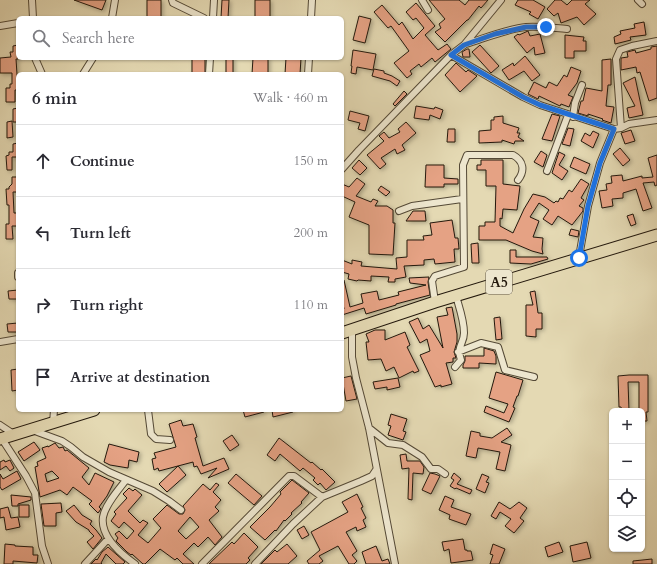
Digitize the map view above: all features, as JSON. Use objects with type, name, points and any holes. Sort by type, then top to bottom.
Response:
[{"type":"highway","name":"A5","points":[[347,331],[435,302],[657,235]]},
{"type":"highway","points":[[1,439],[88,412]]},
{"type":"street","points":[[112,16],[115,0]]},
{"type":"street","points":[[172,0],[173,3],[200,16]]},
{"type":"street","points":[[213,16],[214,0]]},
{"type":"street","points":[[311,16],[312,0]]},
{"type":"street","points":[[422,0],[428,10]]},
{"type":"street","points":[[344,167],[451,55],[464,45],[502,0]]},
{"type":"street","points":[[33,16],[34,1]]},
{"type":"street","points":[[0,26],[16,23]]},
{"type":"street","points":[[464,45],[495,34],[526,27],[567,29]]},
{"type":"street","points":[[579,258],[588,206],[600,163],[617,128],[616,59],[620,50],[657,41]]},
{"type":"street","points":[[451,55],[523,97],[571,116],[617,128],[629,124],[657,121]]},
{"type":"street","points":[[36,60],[41,72]]},
{"type":"street","points":[[84,72],[92,60]]},
{"type":"street","points":[[209,72],[210,60]]},
{"type":"street","points":[[308,72],[309,60]]},
{"type":"street","points":[[547,171],[571,116],[582,85]]},
{"type":"street","points":[[435,302],[432,281],[435,276],[464,267],[462,199],[463,165],[467,155],[513,155],[519,158],[522,164],[522,175],[518,180]]},
{"type":"street","points":[[399,211],[412,206],[462,199]]},
{"type":"street","points":[[455,367],[460,360],[458,352],[464,334],[456,296]]},
{"type":"street","points":[[347,331],[356,378],[369,428],[395,564]]},
{"type":"street","points":[[0,342],[16,339]]},
{"type":"street","points":[[458,352],[481,343],[498,347],[505,370],[534,377]]},
{"type":"street","points":[[53,423],[54,412]]},
{"type":"street","points":[[148,412],[152,434],[156,440],[170,440]]},
{"type":"street","points":[[0,425],[15,435]]},
{"type":"street","points":[[369,428],[388,443],[404,445],[422,457],[431,469],[438,470],[445,474]]},
{"type":"street","points":[[32,430],[62,441],[83,457],[109,472],[153,491],[181,510]]},
{"type":"street","points":[[1,439],[26,476],[35,493],[42,546],[48,564]]},
{"type":"street","points":[[255,564],[293,524],[322,497],[367,479],[372,476],[376,470]]},
{"type":"street","points":[[202,564],[289,476],[294,476],[322,497]]},
{"type":"street","points":[[126,480],[108,506],[103,517],[104,527],[108,539],[135,564]]},
{"type":"street","points":[[85,564],[108,539]]},
{"type":"building","points":[[74,0],[106,0],[102,10]]},
{"type":"building","points":[[147,0],[161,0],[161,16],[147,16]]},
{"type":"building","points":[[222,0],[229,0],[228,16],[221,16]]},
{"type":"building","points":[[255,0],[270,0],[270,16],[255,16]]},
{"type":"building","points":[[429,0],[459,0],[465,5],[469,0],[488,0],[481,8],[479,6],[468,20],[445,42],[435,32],[441,28],[439,24],[445,19]]},
{"type":"building","points":[[518,0],[533,0],[545,7],[538,19],[529,14],[531,12],[515,5]]},
{"type":"building","points":[[555,0],[561,0],[567,5],[572,0],[590,0],[585,4],[596,14],[584,25],[577,17],[561,23],[558,13],[554,16],[547,9]]},
{"type":"building","points":[[416,3],[435,26],[425,35],[438,50],[447,44],[451,49],[435,62],[432,58],[421,67],[419,64],[410,71],[412,74],[407,78],[394,63],[409,51],[391,26],[388,28],[374,12],[382,5],[399,25],[402,22],[413,39],[424,28],[416,18],[413,20],[406,12]]},
{"type":"building","points":[[359,16],[371,19],[365,43],[353,40]]},
{"type":"building","points":[[644,22],[646,35],[630,37],[631,40],[615,44],[614,37],[621,34],[620,31],[635,28],[634,24]]},
{"type":"building","points":[[528,31],[530,36],[540,34],[545,53],[535,55],[534,47],[527,53],[514,37]]},
{"type":"building","points":[[565,35],[584,37],[583,41],[586,41],[586,51],[574,51],[574,58],[565,58]]},
{"type":"building","points":[[16,45],[17,72],[15,102],[6,102],[6,88],[10,88],[10,84],[12,84],[12,73],[0,73],[0,58],[11,57],[10,52],[13,52],[13,46]]},
{"type":"building","points":[[480,45],[499,66],[491,73],[472,52]]},
{"type":"building","points":[[657,46],[657,98],[649,101],[640,72],[637,73],[636,67],[621,70],[621,58],[628,57],[627,52],[635,50],[636,53]]},
{"type":"building","points":[[469,49],[470,57],[463,57],[462,52]]},
{"type":"building","points":[[353,50],[376,54],[373,70],[357,67],[356,74],[351,73]]},
{"type":"building","points":[[525,56],[540,75],[532,81],[524,71],[509,80],[502,70],[513,63],[514,66]]},
{"type":"building","points":[[611,59],[611,85],[608,85],[606,106],[614,107],[611,123],[588,114],[588,116],[578,113],[586,88],[602,91],[602,60]]},
{"type":"building","points":[[192,60],[205,60],[205,72],[192,72]]},
{"type":"building","points":[[226,60],[233,60],[233,72],[226,72]]},
{"type":"building","points":[[253,60],[268,60],[268,72],[252,72]]},
{"type":"building","points":[[286,60],[301,60],[300,72],[285,72]]},
{"type":"building","points":[[456,63],[466,72],[468,70],[477,76],[460,92],[445,75]]},
{"type":"building","points":[[571,67],[581,71],[577,83],[568,95],[573,97],[569,107],[561,104],[560,106],[539,96],[538,99],[528,94],[534,82],[546,88],[549,82],[557,86],[564,75],[567,77]]},
{"type":"building","points":[[374,69],[384,71],[384,73],[400,81],[397,86],[390,81],[372,76]]},
{"type":"building","points":[[635,77],[643,115],[629,118],[627,108],[635,106],[623,83]]},
{"type":"building","points":[[404,91],[407,94],[395,106],[393,104]]},
{"type":"building","points":[[416,106],[434,109],[435,107],[443,110],[440,119],[430,115],[429,120],[414,118]]},
{"type":"building","points":[[16,108],[16,122],[13,122],[13,109]]},
{"type":"building","points":[[350,111],[369,116],[365,131],[358,129],[360,123],[348,120]]},
{"type":"building","points":[[552,114],[560,116],[552,141],[542,139]]},
{"type":"building","points":[[503,116],[503,123],[519,128],[517,133],[520,133],[518,137],[524,141],[515,141],[514,144],[502,140],[502,142],[479,143],[479,131],[491,130],[491,120],[494,120],[494,117]]},
{"type":"building","points":[[12,121],[13,137],[7,138],[7,122]]},
{"type":"building","points":[[406,122],[416,133],[402,145],[405,150],[397,154],[395,149],[381,158],[386,164],[380,169],[367,155],[384,141],[379,136],[384,132],[389,138],[400,132],[398,129]]},
{"type":"building","points":[[568,128],[574,129],[570,146],[562,144]]},
{"type":"building","points":[[448,129],[455,129],[455,142],[447,142]]},
{"type":"building","points":[[631,130],[635,141],[625,144],[621,133]]},
{"type":"building","points":[[593,131],[599,134],[593,148],[581,141],[585,133],[590,136]]},
{"type":"building","points":[[16,143],[16,157],[12,157],[12,170],[7,170],[6,156],[9,155],[9,152],[13,152],[13,144]]},
{"type":"building","points":[[620,148],[630,160],[623,166],[613,154]]},
{"type":"building","points":[[541,151],[547,155],[543,167],[534,162]]},
{"type":"building","points":[[559,152],[565,155],[559,165],[568,171],[562,180],[552,173]]},
{"type":"building","points":[[657,155],[657,185],[655,186],[654,182],[643,183],[652,208],[643,211],[636,189],[623,193],[623,198],[612,199],[613,206],[602,208],[599,191],[607,190],[606,184],[612,183],[611,176],[622,175],[623,181],[642,176],[642,178],[653,177],[648,158]]},
{"type":"building","points":[[574,157],[590,164],[586,174],[570,167]]},
{"type":"building","points":[[359,160],[367,168],[360,175],[352,168]]},
{"type":"building","points":[[481,160],[503,160],[503,184],[520,186],[517,210],[503,209],[502,219],[500,218],[500,226],[513,233],[533,194],[545,197],[554,203],[556,201],[558,202],[560,198],[563,199],[569,190],[572,192],[581,179],[589,184],[581,198],[584,200],[579,206],[583,208],[583,211],[572,225],[558,216],[552,225],[543,219],[549,210],[539,203],[530,217],[539,221],[533,237],[543,238],[543,254],[506,240],[479,240],[479,226],[485,226],[485,222],[495,222],[496,186],[486,186],[486,170],[477,170],[477,165],[481,165]]},
{"type":"building","points":[[426,165],[444,165],[444,178],[458,179],[458,184],[444,184],[444,187],[425,187]]},
{"type":"building","points":[[12,177],[16,177],[16,192],[13,192],[16,226],[12,226],[13,239],[6,239],[6,224],[9,224],[9,205],[7,205],[6,189],[9,189],[12,184]]},
{"type":"building","points":[[357,178],[365,184],[356,196],[371,202],[373,199],[378,201],[375,206],[387,206],[393,210],[393,223],[395,223],[393,255],[369,254],[369,225],[349,217],[355,202],[344,197],[344,185],[349,187]]},
{"type":"building","points":[[381,186],[390,192],[386,196],[378,190]]},
{"type":"building","points":[[413,211],[425,211],[426,221],[406,221]]},
{"type":"building","points":[[633,214],[636,224],[631,226],[627,216]]},
{"type":"building","points":[[452,220],[455,238],[458,238],[459,249],[454,249],[455,262],[435,264],[434,259],[424,260],[424,265],[404,266],[406,277],[395,279],[395,282],[388,282],[389,277],[371,276],[371,281],[357,281],[348,279],[349,274],[344,273],[344,261],[352,264],[352,260],[362,262],[361,266],[397,269],[396,258],[407,257],[407,240],[424,240],[423,236],[432,235],[430,223]]},
{"type":"building","points":[[571,229],[579,231],[578,237],[569,235]]},
{"type":"building","points":[[478,243],[479,263],[472,263],[471,244]]},
{"type":"building","points":[[510,250],[516,250],[516,257],[547,257],[548,259],[531,264],[510,263]]},
{"type":"building","points":[[429,277],[428,282],[430,295],[366,314],[364,308],[344,314],[344,280],[350,307],[363,303],[361,294],[377,291],[379,300],[399,295],[398,292],[426,285],[410,283],[409,278]]},
{"type":"building","points":[[16,290],[16,299],[9,299],[8,291]]},
{"type":"building","points":[[535,291],[538,313],[542,313],[542,329],[536,329],[536,337],[526,336],[526,305],[533,305],[530,292]]},
{"type":"building","points":[[452,307],[457,334],[457,342],[454,352],[456,358],[453,358],[453,362],[446,363],[452,384],[435,387],[420,355],[430,351],[427,339],[420,343],[409,322],[418,318],[423,329],[429,325],[443,348],[437,317],[448,315],[446,308]]},
{"type":"building","points":[[500,317],[502,339],[496,340],[494,318]]},
{"type":"building","points":[[16,323],[16,332],[8,332],[7,324]]},
{"type":"building","points":[[375,330],[385,330],[385,340],[405,332],[410,345],[407,347],[419,371],[414,373],[413,371],[399,378],[394,367],[386,371],[381,359],[368,360],[366,342],[369,342],[366,334]]},
{"type":"building","points":[[484,348],[494,351],[496,356],[496,364],[479,363],[479,368],[463,368],[465,356],[484,356]]},
{"type":"building","points":[[16,369],[16,390],[12,391],[11,370]]},
{"type":"building","points":[[496,372],[523,380],[513,407],[515,408],[509,422],[484,412],[486,406],[504,413],[508,404],[489,398]]},
{"type":"building","points":[[648,375],[647,421],[645,421],[645,408],[639,408],[639,382],[628,382],[629,408],[619,407],[618,376]]},
{"type":"building","points":[[351,376],[357,399],[346,401],[344,378]]},
{"type":"building","points":[[398,378],[400,387],[387,390],[387,387],[375,389],[373,382]]},
{"type":"building","points":[[244,412],[264,412],[245,417]]},
{"type":"building","points":[[272,412],[293,412],[273,417]]},
{"type":"building","points":[[391,414],[407,419],[403,431],[406,432],[403,440],[388,435],[391,426],[388,425]]},
{"type":"building","points":[[181,420],[183,426],[193,424],[197,437],[195,438],[203,466],[224,458],[229,469],[208,478],[217,468],[201,474],[197,466],[194,467],[193,462],[159,471],[158,468],[154,470],[152,459],[156,458],[154,453],[176,447],[169,424]]},
{"type":"building","points":[[507,428],[512,435],[501,442],[511,445],[505,471],[496,469],[500,452],[478,448],[476,458],[466,456],[471,431],[480,433],[480,436],[492,438]]},
{"type":"building","points":[[232,435],[239,445],[230,451],[223,441]]},
{"type":"building","points":[[279,438],[311,463],[312,462],[321,470],[322,469],[335,482],[326,490],[320,483],[318,485],[313,480],[315,478],[303,468],[300,471],[280,454],[275,461],[267,455]]},
{"type":"building","points":[[34,442],[40,450],[24,461],[18,452]]},
{"type":"building","points":[[55,443],[59,448],[63,447],[65,451],[67,450],[89,468],[82,477],[89,485],[95,473],[114,482],[107,496],[99,507],[101,509],[98,513],[89,504],[92,501],[73,487],[67,495],[60,490],[40,497],[35,467],[38,466],[37,462],[46,458],[42,448],[48,447]],"holes":[[[52,471],[59,478],[47,482],[45,474]]]},
{"type":"building","points":[[109,444],[139,452],[137,462],[129,460],[128,468],[110,465],[104,462]]},
{"type":"building","points":[[406,454],[407,461],[420,461],[424,467],[423,474],[413,473],[412,500],[408,499],[409,468],[402,469],[400,455]]},
{"type":"building","points":[[4,460],[5,462],[10,460],[14,468],[10,471],[6,466],[0,470],[0,462]]},
{"type":"building","points":[[178,466],[186,475],[167,492],[159,484]]},
{"type":"building","points":[[17,471],[21,479],[2,490],[0,487],[0,474],[3,479]]},
{"type":"building","points":[[430,473],[440,476],[431,494],[422,490]]},
{"type":"building","points":[[454,473],[461,479],[457,484],[472,490],[470,494],[450,486],[454,480],[451,478]]},
{"type":"building","points":[[236,474],[262,496],[254,505],[228,483]]},
{"type":"building","points":[[482,474],[489,477],[486,482],[489,483],[485,493],[476,489]]},
{"type":"building","points":[[292,480],[309,493],[301,502],[302,503],[291,513],[292,514],[285,521],[284,520],[276,531],[275,530],[265,540],[250,527],[270,507],[281,494],[280,492]]},
{"type":"building","points":[[216,483],[219,485],[213,492],[221,500],[215,507],[219,511],[209,520],[222,537],[215,545],[208,537],[198,547],[194,543],[183,554],[194,564],[183,564],[177,558],[175,560],[160,549],[145,564],[143,564],[132,554],[131,555],[127,552],[116,541],[118,538],[115,534],[119,531],[127,539],[134,531],[124,522],[119,528],[111,521],[116,514],[114,512],[127,498],[123,494],[129,488],[133,491],[135,489],[142,495],[128,511],[140,523],[143,520],[148,523],[138,535],[148,543],[161,528],[153,519],[167,505],[179,514],[183,514],[185,510],[183,506],[203,484],[210,490]],"holes":[[[190,517],[199,527],[186,539],[178,531]]]},
{"type":"building","points":[[357,494],[366,518],[363,520],[366,527],[357,531],[356,527],[346,532],[357,551],[352,555],[357,561],[354,564],[349,564],[338,546],[319,556],[323,561],[319,564],[309,564],[307,561],[320,550],[311,532],[348,512],[342,502]]},
{"type":"building","points":[[11,495],[31,497],[31,500],[18,504],[18,506],[12,506]]},
{"type":"building","points":[[445,496],[454,500],[451,507],[471,514],[466,525],[449,519],[450,515],[439,510]]},
{"type":"building","points":[[499,502],[510,509],[519,502],[527,508],[520,518],[524,521],[514,533],[505,526],[511,519],[500,512],[496,519],[491,516]]},
{"type":"building","points":[[61,503],[62,512],[56,513],[56,526],[44,526],[41,504]]},
{"type":"building","points":[[19,505],[29,505],[29,517],[19,517]]},
{"type":"building","points":[[74,505],[82,515],[92,521],[90,524],[102,538],[93,549],[87,542],[94,536],[89,530],[76,522],[66,511]]},
{"type":"building","points":[[8,507],[11,518],[18,517],[20,527],[6,530],[4,517],[0,518],[0,509]]},
{"type":"building","points":[[304,526],[309,535],[302,539],[297,530]]},
{"type":"building","points":[[244,533],[258,547],[248,558],[250,560],[246,564],[209,564],[232,542],[234,544]]},
{"type":"building","points":[[463,539],[465,550],[471,551],[473,560],[451,563],[449,549],[444,551],[442,542]]},
{"type":"building","points":[[559,542],[563,552],[548,557],[545,547]]},
{"type":"building","points":[[587,542],[591,558],[573,562],[570,546]]},
{"type":"building","points":[[5,544],[33,547],[33,555],[38,555],[37,563],[13,561],[13,564],[4,564]]},
{"type":"building","points":[[287,544],[297,556],[288,564],[261,564],[275,550],[277,552]]},
{"type":"building","points":[[493,544],[505,549],[499,564],[490,564],[493,555],[490,554]]},
{"type":"building","points":[[376,546],[382,561],[388,559],[390,564],[366,564],[362,552]]},
{"type":"building","points":[[108,547],[125,562],[123,564],[116,564],[106,554],[101,563],[102,564],[91,564],[96,559],[97,560],[102,552]]},
{"type":"building","points":[[652,559],[652,564],[633,564],[633,561]]},
{"type":"route","points":[[546,27],[526,27],[495,34],[464,45],[451,55],[523,97],[540,105],[614,129],[600,163],[588,206],[579,258]]}]
